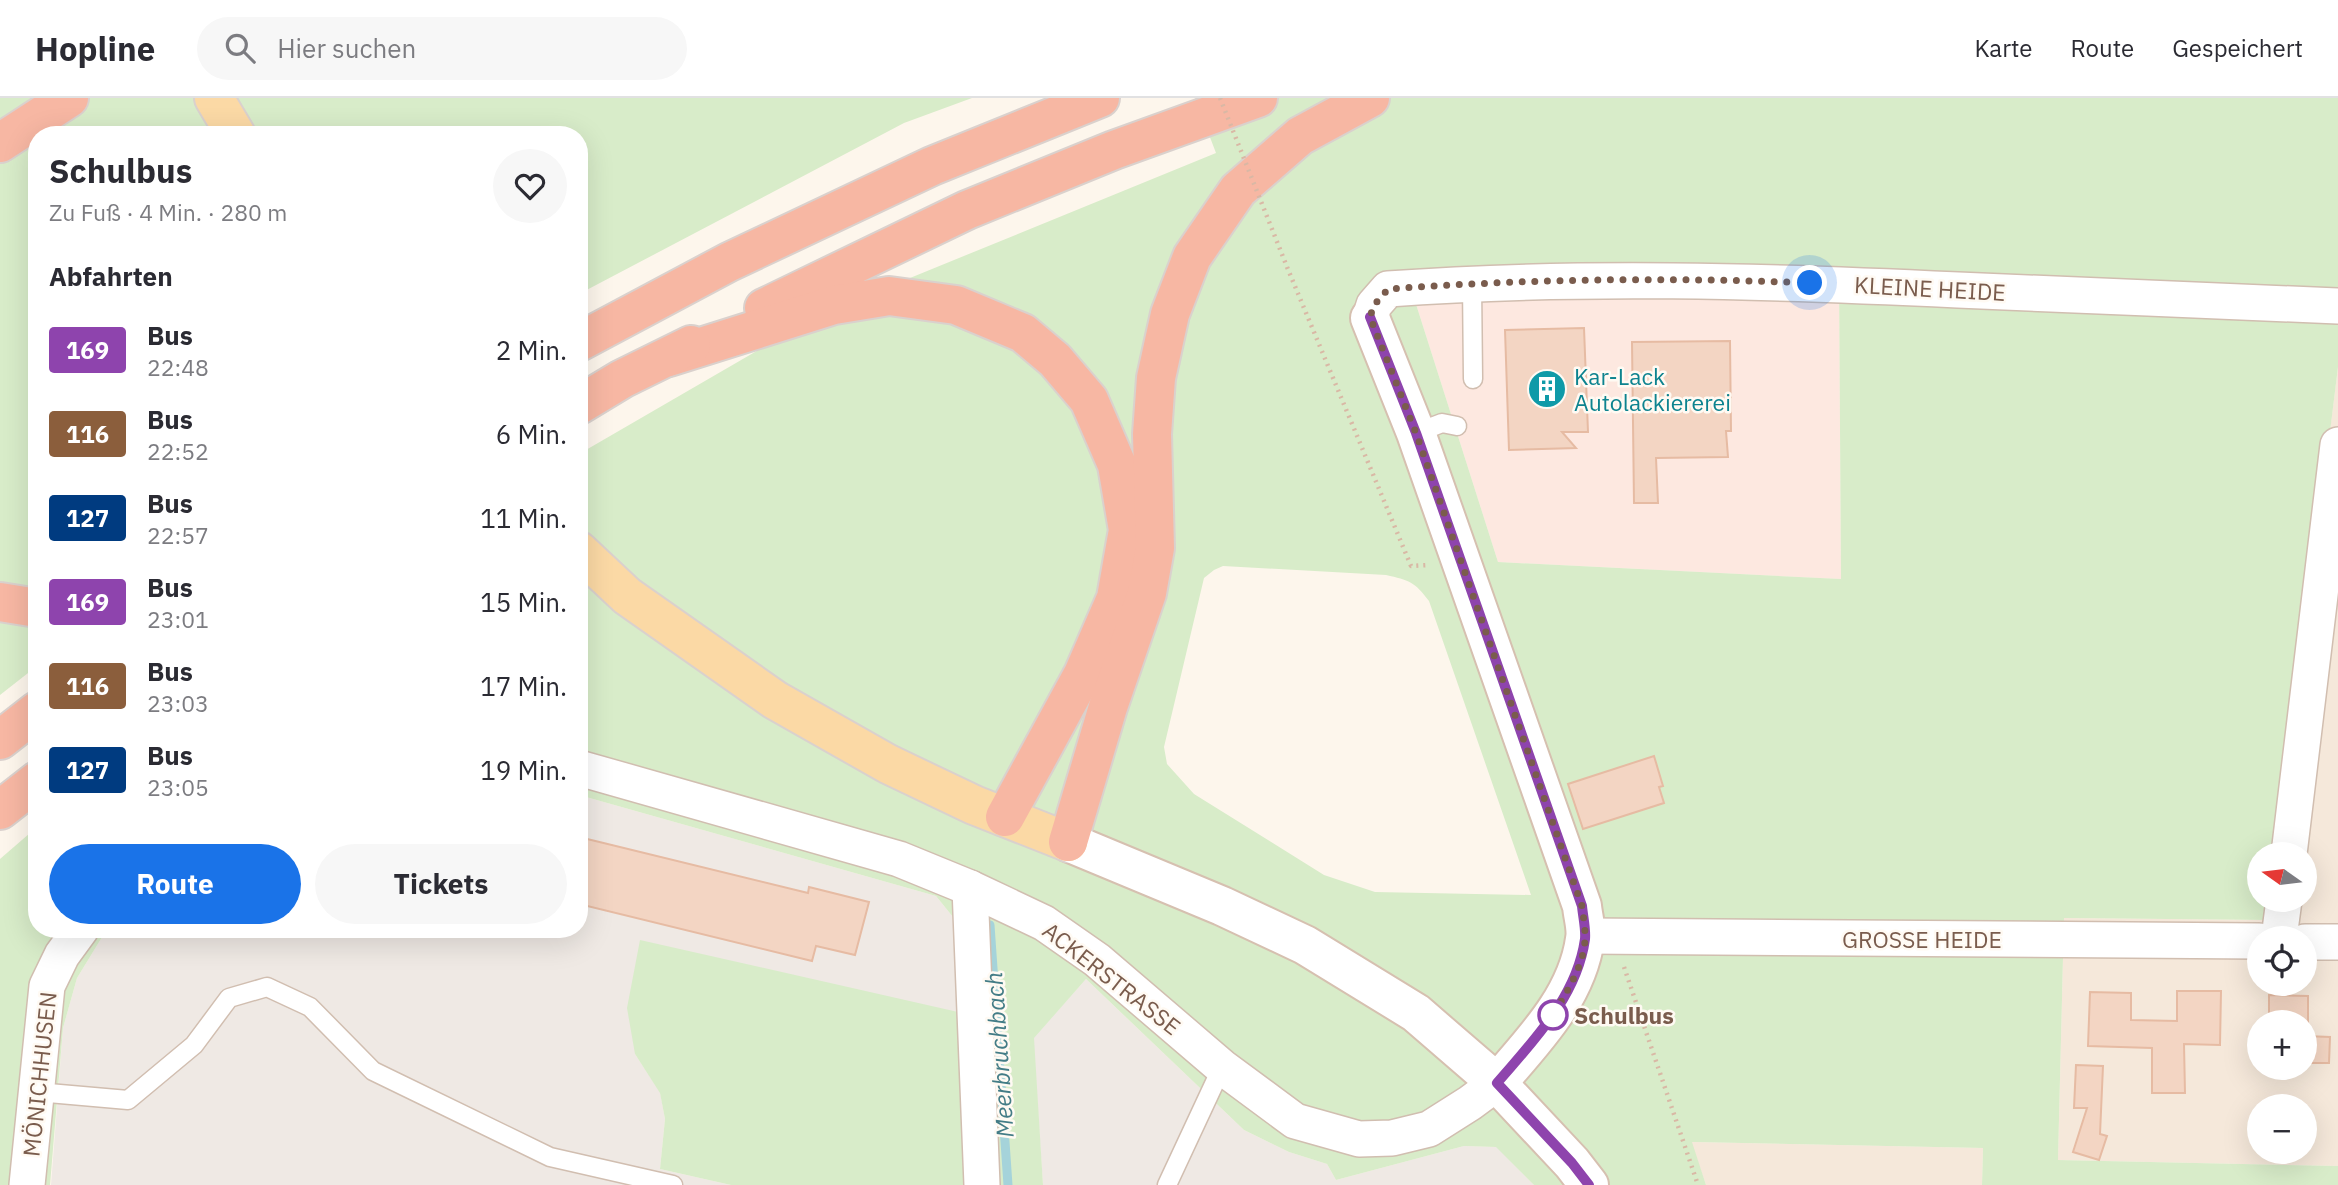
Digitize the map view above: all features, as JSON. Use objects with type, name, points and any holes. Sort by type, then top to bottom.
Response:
[{"type":"highway","points":[[0,143],[69,98]]},
{"type":"highway","points":[[588,337],[729,262],[932,166],[1100,98]]},
{"type":"highway","points":[[588,400],[622,379],[967,210],[1114,150],[1258,98]]},
{"type":"highway","points":[[1068,842],[1108,707],[1147,593],[1155,548],[1152,434],[1156,378],[1170,314],[1192,257],[1238,190],[1300,136],[1370,98]]},
{"type":"highway","points":[[669,357],[834,305],[889,296],[956,305],[1023,333],[1055,360],[1089,400],[1117,465],[1128,530],[1116,598],[1083,674],[1006,817]]},
{"type":"highway","points":[[0,602],[28,607]]},
{"type":"highway","points":[[0,740],[28,718]]},
{"type":"highway","points":[[0,810],[28,787]]},
{"type":"main road","points":[[214,98],[231,126]]},
{"type":"main road","points":[[588,559],[627,596],[775,699],[888,764],[974,805],[1068,842]]},
{"type":"street","name":"KLEINE HEIDE","points":[[1370,317],[1374,305],[1388,289],[1472,283],[1713,286],[2338,306]]},
{"type":"street","points":[[1370,317],[1416,433],[1582,906],[1601,936],[1551,1019],[1497,1083]]},
{"type":"street","points":[[2290,842],[2338,445]]},
{"type":"street","name":"ACKERSTRASSE","points":[[588,771],[900,859],[1044,923],[1097,960],[1222,1067],[1295,1121],[1359,1139],[1392,1138],[1429,1129],[1497,1083]]},
{"type":"street","points":[[1068,842],[1222,906],[1304,945],[1416,1013],[1497,1083],[1572,1163],[1589,1185]]},
{"type":"street","points":[[970,888],[982,1185]]},
{"type":"street","name":"GROSSE HEIDE","points":[[1601,936],[2247,941]]},
{"type":"street","name":"MÖNICHHUSEN","points":[[27,1185],[47,986],[62,955],[74,938]]},
{"type":"street","points":[[2317,942],[2338,942]]},
{"type":"lane","points":[[1472,283],[1473,379]]},
{"type":"lane","points":[[1416,433],[1442,423],[1457,426]]},
{"type":"lane","points":[[37,1092],[128,1100],[194,1045],[229,998],[267,987],[310,1007],[373,1071],[550,1157],[673,1185]]},
{"type":"lane","points":[[1167,1185],[1222,1067]]},
{"type":"path","points":[[1220,98],[1411,566]]},
{"type":"path","points":[[1601,936],[1698,1185]]},
{"type":"shaded area","points":[[1839,277],[1841,579],[1498,562],[1408,279]]},
{"type":"shaded area","points":[[2338,367],[2338,1166],[2058,1160],[2064,918],[2270,920],[2271,912],[2317,912],[2317,842],[2304,842],[2292,734]]},
{"type":"shaded area","points":[[588,798],[936,896],[953,917],[959,1012],[635,1054],[660,1092],[665,1119],[660,1169],[731,1185],[51,1185],[63,1028],[77,978],[101,938],[588,938]]},
{"type":"shaded area","points":[[1086,979],[1244,1130],[1289,1152],[1327,1164],[1336,1180],[1464,1146],[1497,1147],[1534,1185],[1043,1185],[1033,1038]]},
{"type":"shaded area","points":[[1691,1142],[1983,1148],[1982,1185],[1706,1185]]},
{"type":"green space","points":[[0,98],[972,98],[904,123],[588,289],[588,126],[28,126],[28,673],[0,695]]},
{"type":"green space","points":[[1195,98],[2338,98],[2338,367],[2279,842],[2247,842],[2247,912],[2271,912],[2270,920],[2064,918],[2058,1160],[2338,1166],[2338,1185],[1982,1185],[1983,1148],[1692,1142],[1706,1185],[1534,1185],[1496,1147],[1464,1146],[1336,1180],[1327,1164],[1289,1152],[1244,1130],[1086,979],[1034,1038],[1043,1185],[731,1185],[660,1169],[665,1119],[660,1093],[635,1054],[627,1008],[640,940],[958,1012],[953,917],[936,896],[588,798],[588,449],[817,316],[1216,153]],"holes":[[[1839,277],[1841,579],[1498,562],[1408,279]],[[1223,566],[1386,575],[1406,580],[1429,601],[1531,895],[1375,892],[1324,875],[1194,794],[1167,764],[1164,747],[1204,578],[1214,570]]]},
{"type":"green space","points":[[28,835],[28,938],[101,938],[77,978],[63,1028],[50,1185],[0,1185],[0,859]]},
{"type":"building","name":"Kar-Lack Autolackiererei","points":[[1584,328],[1588,432],[1562,432],[1576,448],[1509,450],[1505,330]]},
{"type":"building","points":[[1730,341],[1731,431],[1726,431],[1728,457],[1656,458],[1658,503],[1634,503],[1632,342]]},
{"type":"building","points":[[1654,756],[1663,786],[1659,787],[1664,803],[1583,829],[1568,784]]},
{"type":"building","points":[[588,839],[808,893],[809,887],[869,902],[855,955],[816,946],[812,961],[588,906]]},
{"type":"building","points":[[2177,991],[2221,991],[2220,1045],[2184,1044],[2185,1093],[2152,1093],[2152,1048],[2088,1046],[2090,992],[2131,993],[2131,1020],[2177,1021]]},
{"type":"building","points":[[2269,996],[2308,996],[2308,1010],[2269,1010]]},
{"type":"building","points":[[2317,1036],[2330,1037],[2329,1063],[2317,1063]]},
{"type":"building","points":[[2076,1065],[2103,1066],[2100,1134],[2107,1136],[2099,1160],[2073,1152],[2087,1108],[2074,1108]]},
{"type":"waterway","name":"Meerbruchbach","points":[[990,925],[1008,1185]]},
{"type":"bus line","name":"169","points":[[1370,317],[1416,433],[1582,906],[1586,936],[1571,983],[1551,1019],[1497,1083],[1572,1163],[1589,1185]]},
{"type":"place","name":"Kar-Lack Autolackiererei","points":[[1547,389]]},
{"type":"place","name":"Schulbus","points":[[1553,1015]]},
{"type":"route","points":[[1553,1015],[1551,1019],[1571,983],[1581,957],[1586,936],[1582,906],[1416,433],[1370,317],[1374,305],[1388,289],[1472,283],[1643,280],[1810,283]]}]
